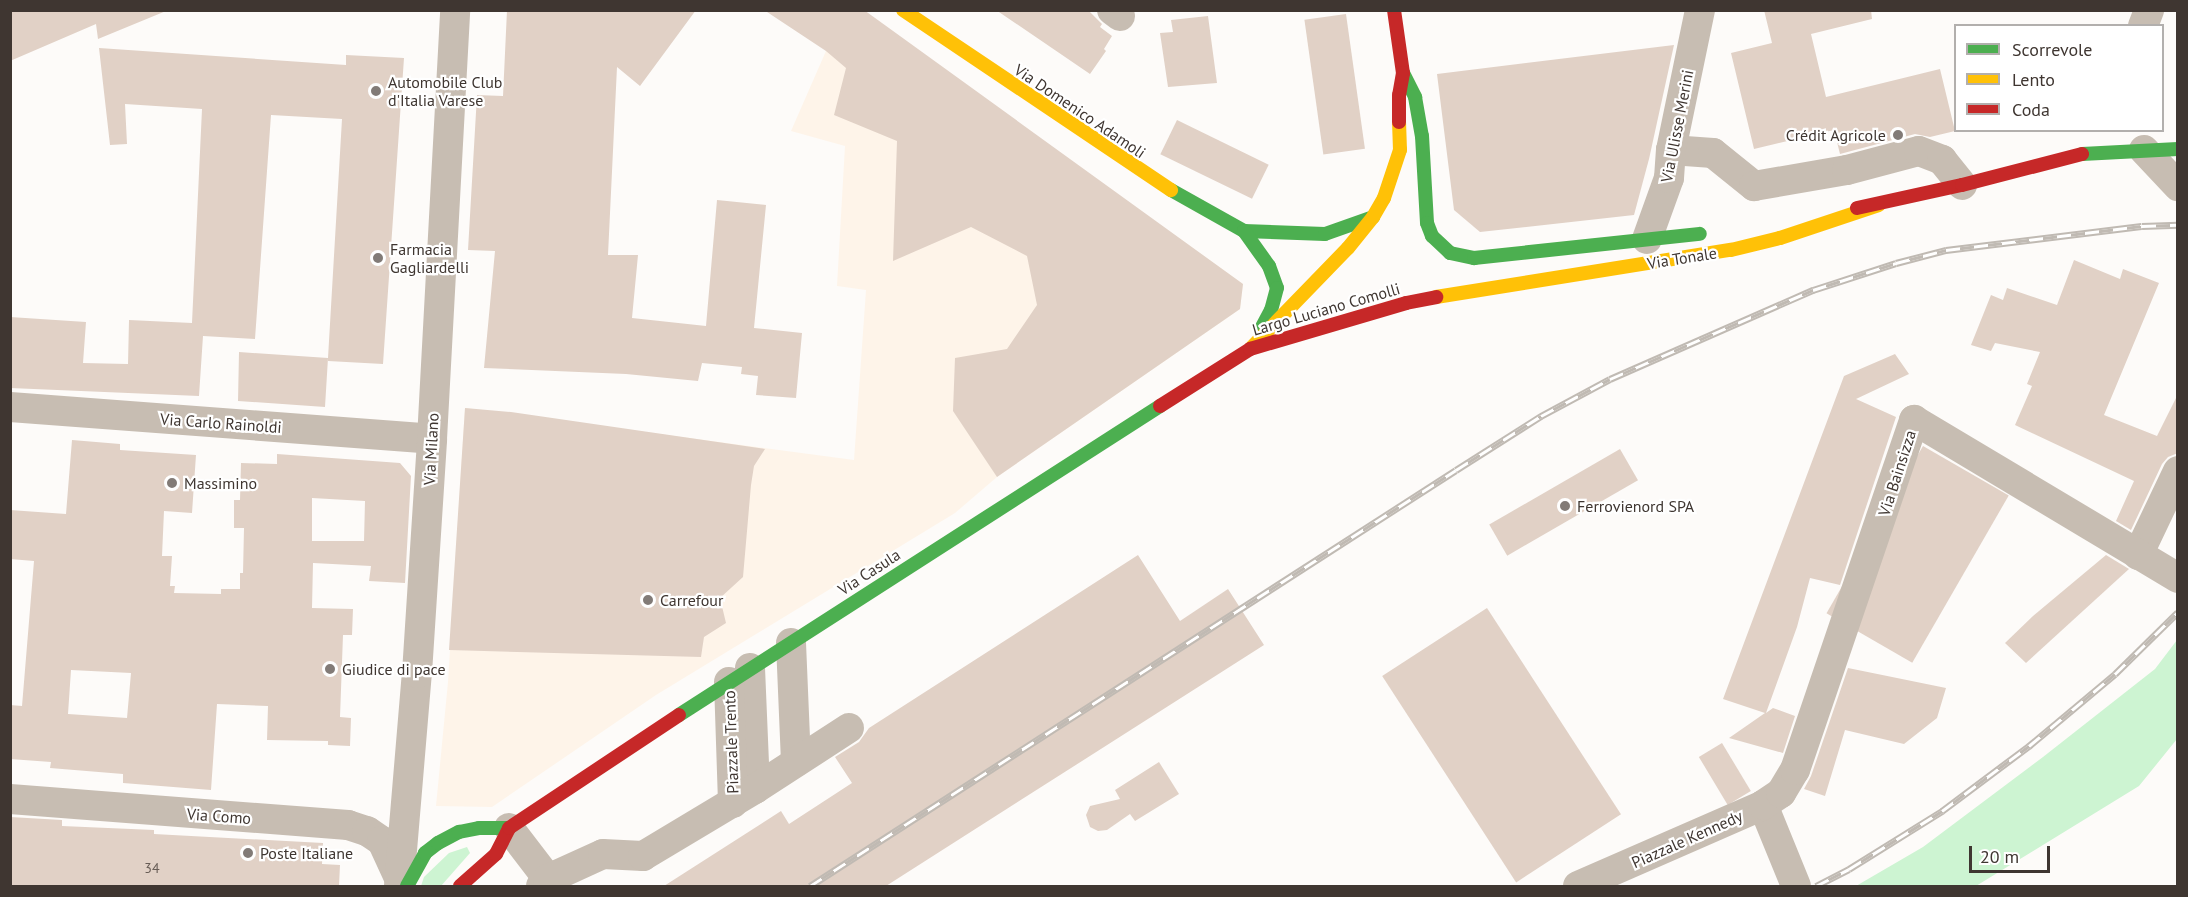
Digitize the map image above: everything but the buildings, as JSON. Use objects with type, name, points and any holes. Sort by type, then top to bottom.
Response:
[{"type":"main road","name":"Via Domenico Adamoli","points":[[903,10],[1150,178],[1244,231],[1269,266],[1277,288],[1271,310],[1250,349]]},
{"type":"main road","points":[[1394,10],[1403,72]]},
{"type":"main road","name":"Via Tonale","points":[[1403,72],[1415,96],[1421,126],[1426,170],[1426,208],[1432,236],[1450,253],[1474,258],[1715,233]]},
{"type":"main road","name":"Largo Luciano Comolli","points":[[1250,349],[1348,248],[1373,218],[1394,174],[1400,150],[1399,95],[1403,72]]},
{"type":"main road","name":"Via Tonale","points":[[1790,220],[1879,205],[1962,185],[2094,141],[2144,150],[2178,149]]},
{"type":"main road","name":"Via Tonale","points":[[1480,288],[1731,250],[1780,238],[1879,205]]},
{"type":"main road","name":"Via Domenico Adamoli","points":[[1244,231],[1325,234],[1373,218]]},
{"type":"main road","name":"Largo Luciano Comolli","points":[[1250,349],[1361,314],[1480,288]]},
{"type":"main road","name":"Via Casula","points":[[460,886],[496,854],[509,828],[760,662],[1250,349]]},
{"type":"main road","points":[[402,884],[426,853],[438,843],[459,832],[479,828],[509,828]]},
{"type":"street","name":"Via Milano","points":[[402,884],[432,439],[455,10]]},
{"type":"street","points":[[1112,10],[1120,16],[1119,10]]},
{"type":"street","name":"Via Ulisse Merini","points":[[1647,239],[1669,178],[1671,150],[1700,10]]},
{"type":"street","points":[[1671,150],[1713,153],[1754,186],[1847,170],[1919,151],[1942,160],[1962,185]]},
{"type":"street","points":[[2144,150],[2178,186]]},
{"type":"street","name":"Via Carlo Rainoldi","points":[[10,407],[432,439]]},
{"type":"street","name":"Via Bainsizza","points":[[1762,805],[1781,793],[1795,770],[1914,420],[2178,578]]},
{"type":"street","points":[[2138,555],[2178,471]]},
{"type":"street","points":[[760,662],[765,782]]},
{"type":"street","name":"Piazzale Trento","points":[[760,662],[765,782]]},
{"type":"street","name":"Piazzale Trento","points":[[509,828],[544,883],[603,854],[644,856],[849,728]]},
{"type":"street","name":"Via Como","points":[[10,799],[348,825],[367,831],[382,841],[402,884]]},
{"type":"street","points":[[1762,805],[1797,886]]},
{"type":"street","name":"Piazzale Kennedy","points":[[1578,886],[1762,805]]},
{"type":"shaded area","points":[[859,11],[1243,284],[1240,309],[997,477],[955,513],[656,695],[492,807],[436,806],[448,682],[465,408],[854,460],[866,290],[837,286],[845,146],[791,131],[826,51]]},
{"type":"green space","points":[[2177,640],[2177,739],[2139,786],[1976,886],[1856,886],[1923,847],[2043,757],[2155,669]]},
{"type":"green space","points":[[467,847],[470,853],[441,886],[421,886],[424,877],[449,853]]},
{"type":"railway","points":[[810,886],[1541,416],[1610,379],[1813,290],[1896,263],[1946,250],[2142,226],[2178,225]]},
{"type":"railway","points":[[1816,886],[1849,869],[1942,811],[2029,746],[2115,674],[2178,612]]},
{"type":"traffic: fast","points":[[1403,73],[1415,97],[1422,136],[1427,223],[1432,236],[1450,253],[1474,258],[1700,234]]},
{"type":"traffic: fast","points":[[2082,154],[2178,149]]},
{"type":"traffic: fast","points":[[1171,190],[1244,231],[1325,234],[1373,217]]},
{"type":"traffic: fast","points":[[1244,231],[1269,266],[1277,288],[1271,310],[1261,329]]},
{"type":"traffic: fast","points":[[679,715],[1160,406]]},
{"type":"traffic: fast","points":[[407,886],[425,853],[438,843],[459,832],[479,828],[509,828]]},
{"type":"traffic: slow","points":[[903,10],[1171,190]]},
{"type":"traffic: slow","points":[[1251,348],[1348,248],[1373,217],[1384,198],[1400,150],[1399,122]]},
{"type":"traffic: slow","points":[[1436,297],[1731,250],[1780,238],[1879,205]]},
{"type":"traffic: jam","points":[[1394,10],[1403,73],[1399,95],[1399,122]]},
{"type":"traffic: jam","points":[[1857,208],[1962,185],[2082,154]]},
{"type":"traffic: jam","points":[[1160,406],[1250,349],[1406,303],[1436,297]]},
{"type":"traffic: jam","points":[[460,886],[496,854],[509,828],[679,715]]},
{"type":"place","name":"Automobile Club d'Italia Varese","points":[[376,91]]},
{"type":"place","name":"Crédit Agricole","points":[[1898,135]]},
{"type":"place","name":"Farmacia Gagliardelli","points":[[378,258]]},
{"type":"place","name":"Massimino","points":[[172,483]]},
{"type":"place","name":"Ferrovienord SPA","points":[[1565,506]]},
{"type":"place","name":"Carrefour","points":[[648,600]]},
{"type":"place","name":"Giudice di pace","points":[[330,669]]},
{"type":"place","name":"Poste Italiane","points":[[248,853]]}]
